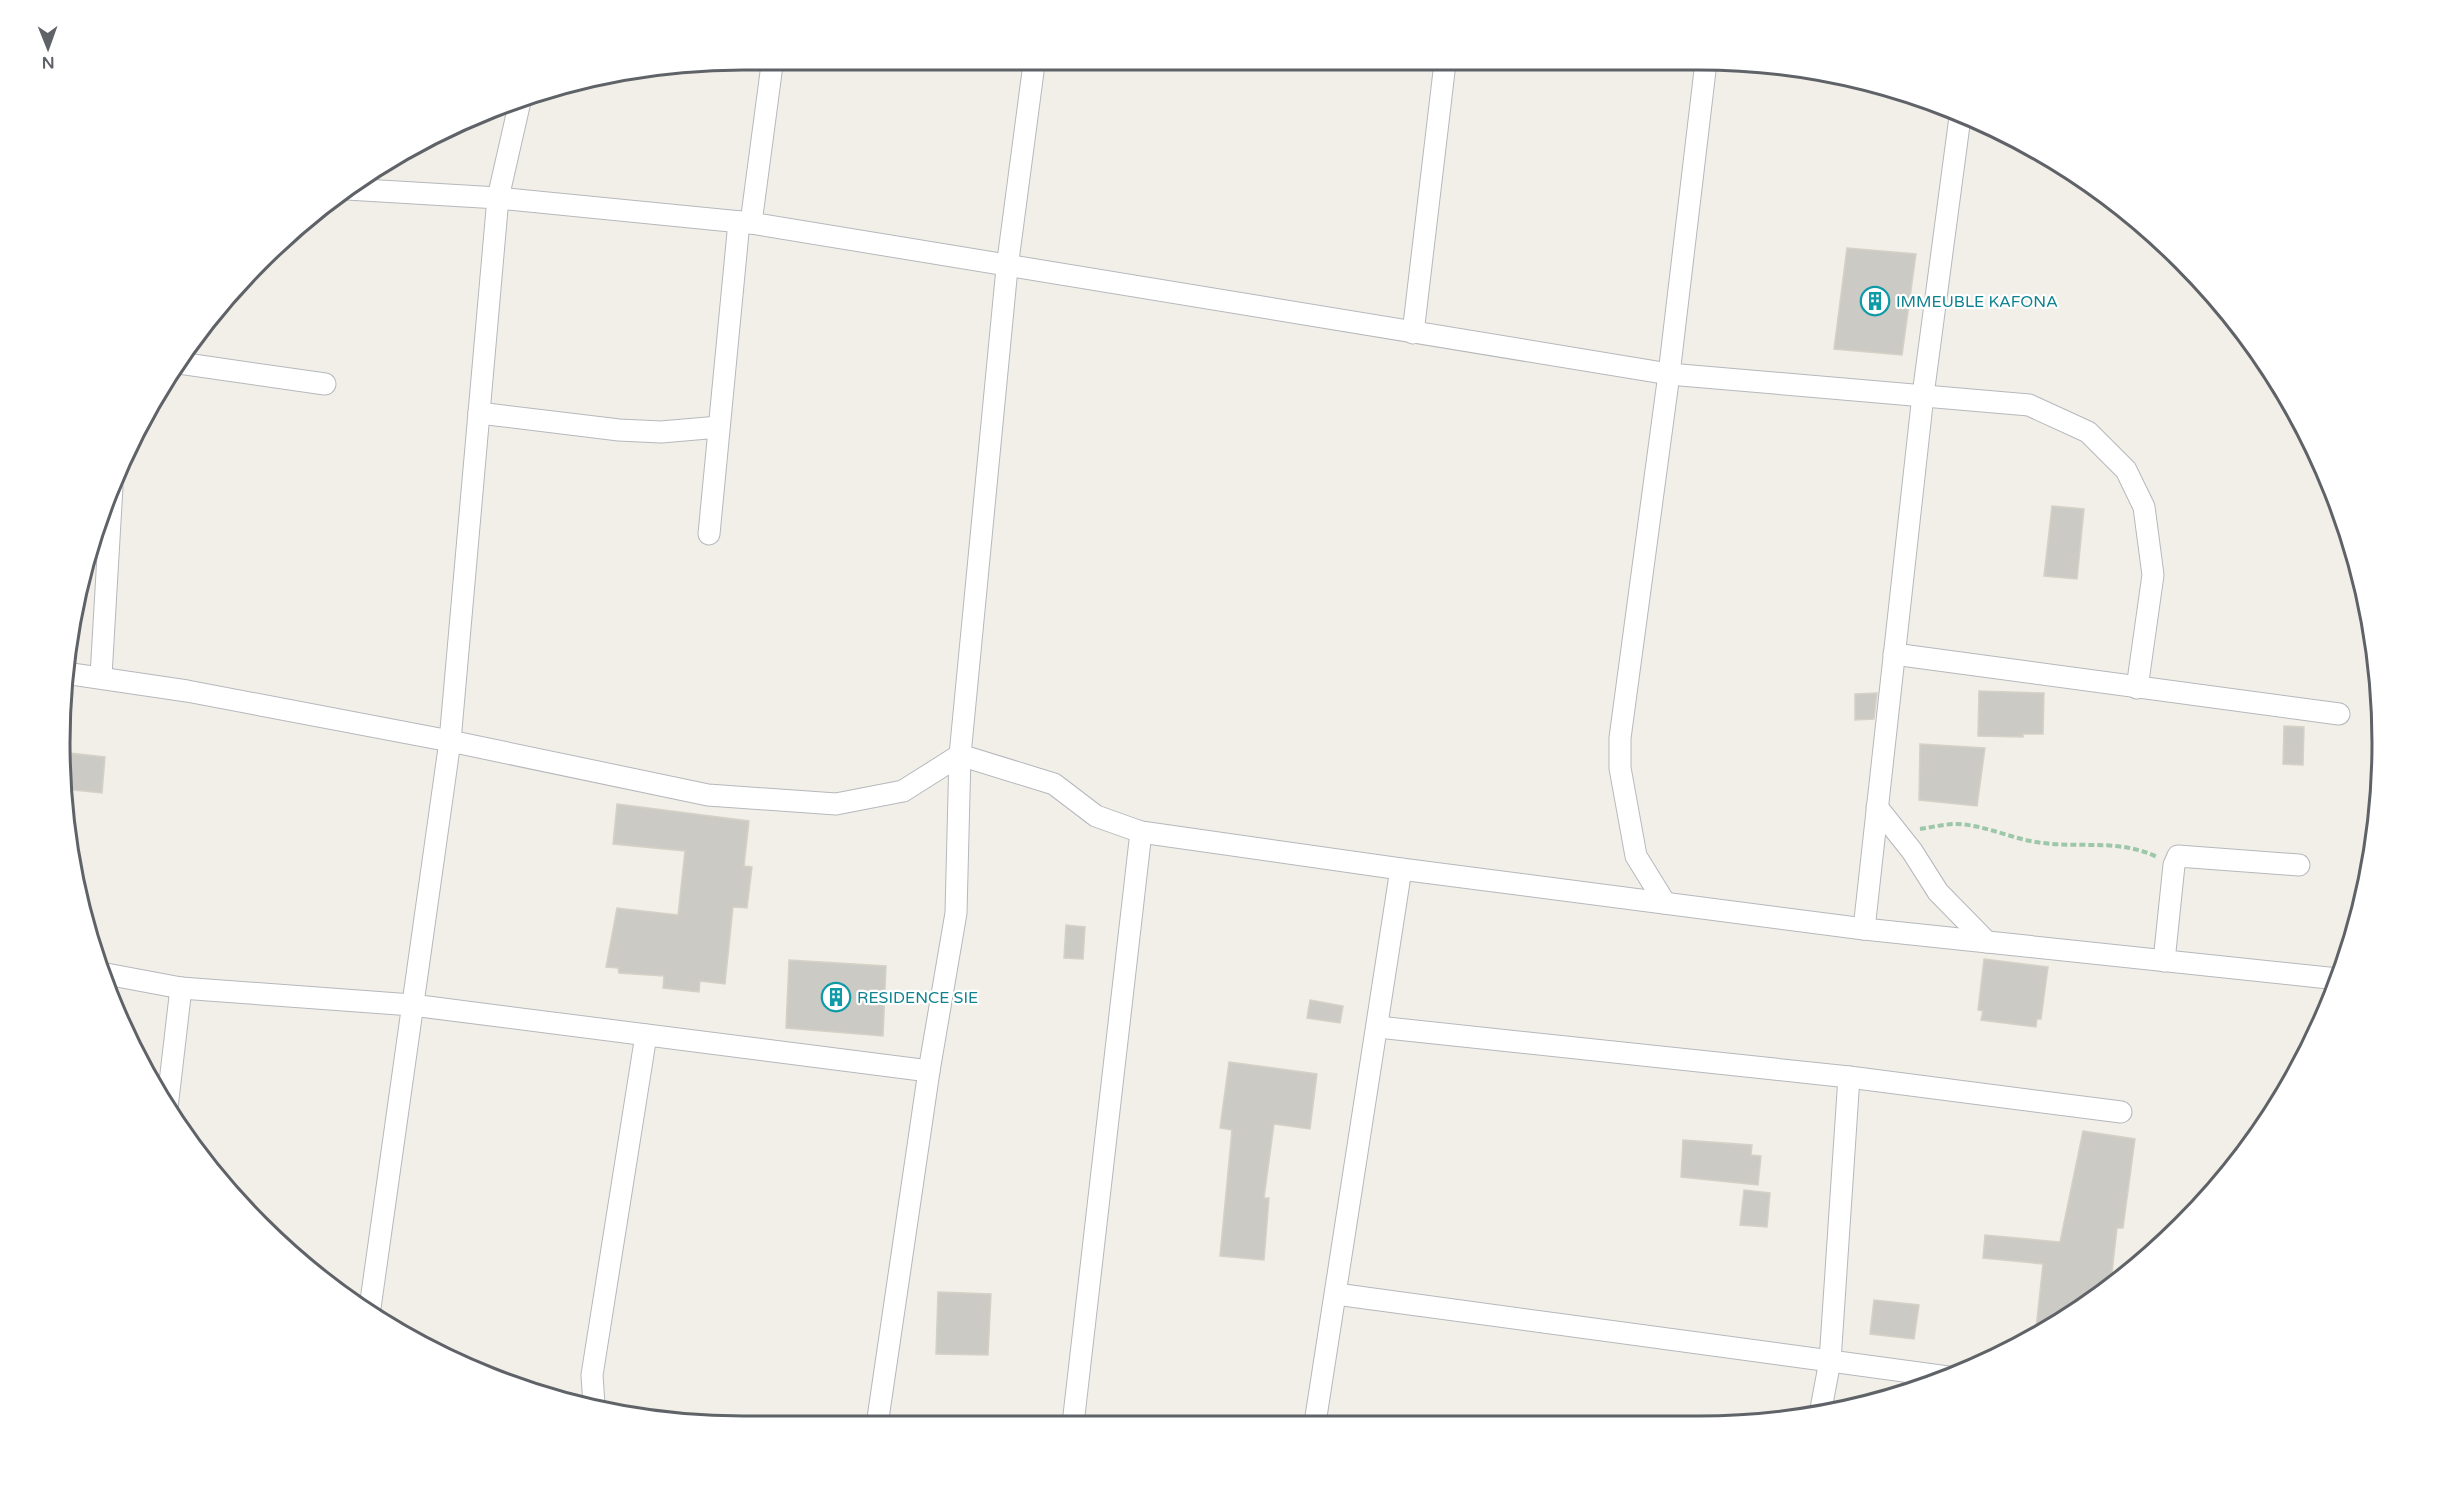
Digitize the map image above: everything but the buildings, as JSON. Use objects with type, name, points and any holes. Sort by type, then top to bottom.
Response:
[{"type":"street","points":[[709,534],[719,427],[745,223],[771,70]]},
{"type":"street","points":[[878,1416],[956,913],[960,754],[1007,268],[1033,70]]},
{"type":"street","points":[[1413,333],[1444,70]]},
{"type":"street","points":[[1665,903],[1636,856],[1620,758],[1620,738],[1669,374],[1705,70]]},
{"type":"street","points":[[371,1303],[450,741],[498,198],[518,109]]},
{"type":"street","points":[[1864,928],[1923,395],[1959,123]]},
{"type":"street","points":[[362,190],[498,198],[745,223],[1007,268],[1669,374],[2029,405],[2088,432],[2126,470],[2144,507],[2153,575],[2137,688]]},
{"type":"street","points":[[188,364],[325,384]]},
{"type":"street","points":[[479,413],[620,430],[662,432],[719,427]]},
{"type":"street","points":[[101,676],[110,516]]},
{"type":"street","points":[[1894,654],[2339,714]]},
{"type":"street","points":[[74,674],[101,676],[450,741],[708,795],[836,804],[903,791],[960,754]]},
{"type":"street","points":[[960,754],[1054,784],[1096,816],[1141,832],[1401,869],[1864,928],[2329,978]]},
{"type":"street","points":[[1877,807],[1938,892],[1987,942]]},
{"type":"street","points":[[1074,1416],[1141,832]]},
{"type":"street","points":[[2164,961],[2174,865],[2178,856],[2299,865]]},
{"type":"street","points":[[1316,1416],[1401,869]]},
{"type":"street","points":[[112,975],[181,988],[412,1005],[930,1071]]},
{"type":"street","points":[[169,1093],[181,988]]},
{"type":"street","points":[[1378,1027],[1849,1077],[2121,1112]]},
{"type":"street","points":[[594,1400],[592,1375],[646,1035]]},
{"type":"street","points":[[1822,1405],[1830,1361],[1849,1077]]},
{"type":"street","points":[[1336,1294],[1931,1375]]},
{"type":"path","points":[[1897,832],[1957,824],[1992,831],[2020,840],[2076,845],[2109,844],[2146,852],[2174,865]]},
{"type":"place","name":"IMMEUBLE KAFONA","points":[[1875,301]]},
{"type":"place","name":"RESIDENCE SIE","points":[[836,997]]}]
